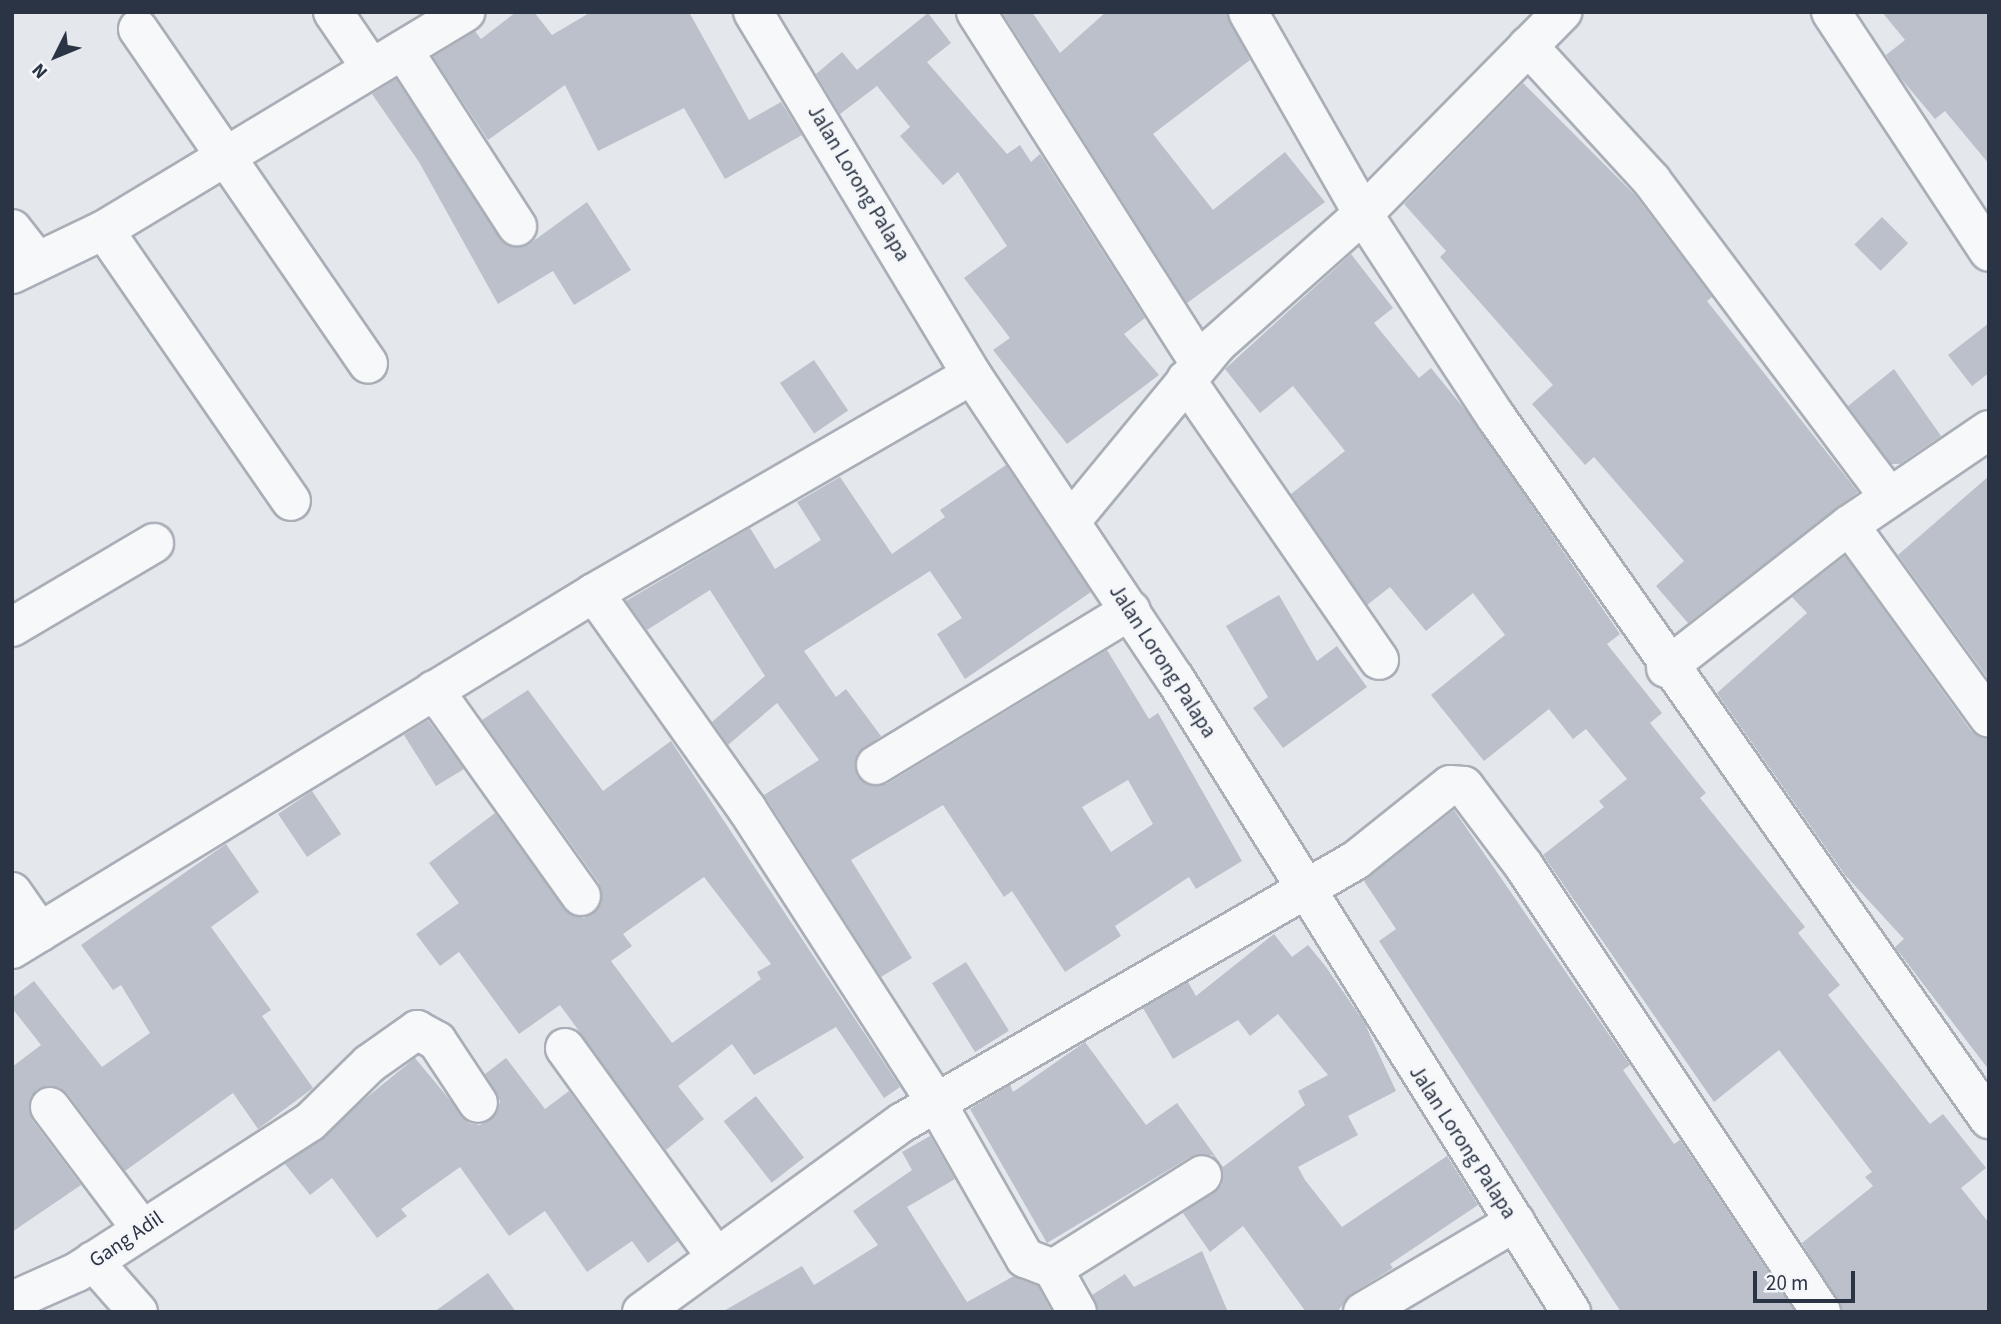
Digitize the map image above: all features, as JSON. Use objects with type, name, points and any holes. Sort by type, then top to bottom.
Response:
[{"type":"street","points":[[333,12],[387,59],[517,226]]},
{"type":"street","points":[[12,229],[24,267],[104,230],[465,12]]},
{"type":"street","name":"Jalan Lorong Palapa","points":[[753,12],[972,374],[1131,610],[1302,890],[1571,1312]]},
{"type":"street","points":[[976,12],[1193,372],[1379,660]]},
{"type":"street","points":[[1248,12],[1363,214],[1666,668],[1989,1119]]},
{"type":"street","points":[[1831,12],[1989,252]]},
{"type":"street","points":[[1071,521],[1193,372],[1363,214],[1544,24],[1653,181],[1889,497]]},
{"type":"street","points":[[138,29],[368,364]]},
{"type":"street","points":[[104,230],[291,501]]},
{"type":"street","points":[[12,892],[26,940],[594,593],[972,374]]},
{"type":"street","points":[[1666,668],[1849,525],[1989,430]]},
{"type":"street","points":[[1849,525],[1989,718]]},
{"type":"street","points":[[12,626],[154,543]]},
{"type":"street","points":[[594,593],[747,809],[936,1102],[1017,1249],[1053,1269],[1077,1312]]},
{"type":"street","points":[[877,765],[1131,610]]},
{"type":"street","points":[[434,690],[582,896]]},
{"type":"street","points":[[642,1312],[715,1255],[936,1102],[1302,890],[1405,827],[1450,785],[1464,786],[1821,1312]]},
{"type":"street","name":"Gang Adil","points":[[12,1301],[93,1261],[233,1166],[330,1107],[369,1064],[418,1030],[437,1041],[478,1103]]},
{"type":"street","points":[[565,1048],[715,1255]]},
{"type":"street","points":[[50,1107],[141,1228]]},
{"type":"street","points":[[1053,1269],[1202,1175]]},
{"type":"street","points":[[1363,1312],[1515,1222]]},
{"type":"street","points":[[93,1261],[138,1312]]},
{"type":"building","points":[[516,12],[534,12],[552,35],[591,12],[689,12],[749,120],[781,102],[802,135],[725,179],[684,108],[598,151],[565,85],[488,140],[433,57],[475,31],[481,39]]},
{"type":"building","points":[[1002,12],[1032,12],[1060,53],[1106,12],[1226,12],[1250,60],[1153,134],[1213,210],[1285,152],[1325,202],[1187,303]]},
{"type":"building","points":[[1882,12],[1989,12],[1989,164],[1945,111],[1935,119],[1898,75],[1886,55],[1905,40]]},
{"type":"building","points":[[928,13],[951,43],[927,62],[1007,154],[1020,145],[1031,162],[1040,154],[1145,318],[1124,334],[1159,375],[1067,444],[993,350],[1010,338],[964,278],[1007,246],[958,172],[943,185],[900,136],[910,127],[877,86],[840,114],[816,74],[842,52],[857,70]]},
{"type":"building","points":[[396,79],[506,245],[528,245],[587,202],[631,270],[574,305],[553,271],[498,304],[419,162],[372,94]]},
{"type":"building","points":[[1523,83],[1635,195],[1712,297],[1707,301],[1858,492],[1688,623],[1656,586],[1684,561],[1594,457],[1585,465],[1532,404],[1553,385],[1440,257],[1446,251],[1404,204]]},
{"type":"building","points":[[1882,217],[1908,243],[1881,271],[1854,245]]},
{"type":"building","points":[[1351,254],[1393,308],[1374,323],[1419,378],[1431,368],[1467,412],[1620,634],[1607,644],[1662,713],[1650,723],[1706,793],[1700,798],[1805,927],[1798,933],[1840,985],[1828,995],[1930,1124],[1943,1114],[1986,1168],[1961,1188],[1989,1223],[1989,1312],[1843,1312],[1802,1243],[1873,1186],[1865,1177],[1872,1172],[1779,1050],[1714,1102],[1543,855],[1604,807],[1599,801],[1627,779],[1586,729],[1573,739],[1549,709],[1484,761],[1431,695],[1505,635],[1473,593],[1426,631],[1390,587],[1367,605],[1291,494],[1345,451],[1293,386],[1260,413],[1225,369]]},
{"type":"building","points":[[1989,323],[1989,373],[1972,386],[1948,355]]},
{"type":"building","points":[[814,360],[848,411],[814,433],[780,383]]},
{"type":"building","points":[[1894,369],[1941,436],[1900,464],[1891,464],[1848,406]]},
{"type":"building","points":[[1006,465],[1091,592],[965,679],[937,634],[962,618],[930,571],[804,651],[836,697],[846,689],[881,736],[857,754],[857,776],[866,784],[887,784],[1107,650],[1149,719],[1158,713],[1242,861],[1196,889],[1189,877],[1115,926],[1121,936],[1065,972],[1012,891],[1004,897],[943,805],[851,860],[912,958],[881,977],[764,795],[819,760],[777,703],[728,745],[712,722],[765,676],[710,590],[647,630],[626,601],[750,528],[775,569],[821,540],[797,502],[840,477],[892,554],[945,517],[940,510]],"holes":[[[1128,780],[1153,824],[1111,852],[1082,807]]]},
{"type":"building","points":[[1989,476],[1989,680],[1898,555]]},
{"type":"building","points":[[1845,556],[1971,731],[1989,739],[1989,1070],[1895,947],[1904,939],[1845,875],[1717,693],[1807,613],[1792,597]]},
{"type":"building","points":[[1279,595],[1317,661],[1337,646],[1367,687],[1283,748],[1253,708],[1268,697],[1226,626]]},
{"type":"building","points":[[528,690],[603,791],[671,741],[900,1087],[884,1098],[836,1027],[754,1075],[732,1044],[678,1086],[704,1119],[666,1150],[560,1005],[519,1034],[459,952],[440,966],[416,934],[459,903],[429,863],[495,813],[564,909],[584,918],[601,904],[599,883],[482,720]],"holes":[[[704,877],[771,964],[757,972],[761,979],[672,1043],[611,961],[632,946],[623,934]]]},
{"type":"building","points":[[428,720],[464,769],[436,786],[404,735]]},
{"type":"building","points":[[312,791],[341,834],[307,857],[278,814]]},
{"type":"building","points":[[1454,810],[1630,1065],[1623,1070],[1674,1144],[1680,1140],[1795,1312],[1621,1312],[1379,941],[1396,929],[1364,881]]},
{"type":"building","points":[[226,844],[259,892],[211,927],[271,1010],[262,1016],[313,1088],[258,1129],[233,1093],[125,1171],[67,1093],[58,1087],[37,1089],[30,1099],[32,1120],[81,1185],[12,1232],[12,1067],[41,1045],[12,1008],[12,998],[34,981],[102,1067],[150,1033],[121,985],[113,990],[81,945]]},
{"type":"building","points":[[1274,934],[1292,957],[1308,945],[1326,967],[1364,1022],[1396,1091],[1348,1116],[1358,1135],[1298,1167],[1305,1180],[1342,1227],[1447,1156],[1478,1205],[1390,1264],[1393,1268],[1351,1294],[1337,1312],[1306,1312],[1243,1226],[1210,1252],[1183,1213],[1222,1185],[1221,1164],[1223,1167],[1305,1105],[1298,1091],[1328,1075],[1278,1014],[1250,1036],[1238,1020],[1173,1059],[1143,1008],[1188,982],[1196,996]]},
{"type":"building","points":[[966,962],[1009,1031],[975,1052],[932,983]]},
{"type":"building","points":[[1085,1042],[1146,1125],[1177,1103],[1220,1163],[1212,1155],[1190,1157],[1047,1243],[970,1109],[1010,1085],[1013,1092]]},
{"type":"building","points":[[415,1058],[469,1123],[480,1125],[497,1113],[500,1101],[485,1074],[506,1058],[545,1109],[569,1091],[678,1241],[648,1263],[632,1241],[587,1272],[545,1211],[509,1236],[460,1167],[401,1209],[407,1216],[377,1238],[332,1178],[310,1195],[285,1164]]},
{"type":"building","points":[[756,1096],[804,1157],[772,1183],[724,1121]]},
{"type":"building","points":[[930,1136],[955,1179],[907,1207],[967,1302],[1014,1276],[1038,1286],[1052,1312],[722,1312],[802,1266],[814,1285],[878,1245],[853,1211],[912,1170],[902,1152]]},
{"type":"building","points":[[1202,1251],[1228,1312],[1099,1312],[1092,1295],[1125,1274],[1134,1287]]},
{"type":"building","points":[[488,1273],[516,1312],[434,1312]]}]
